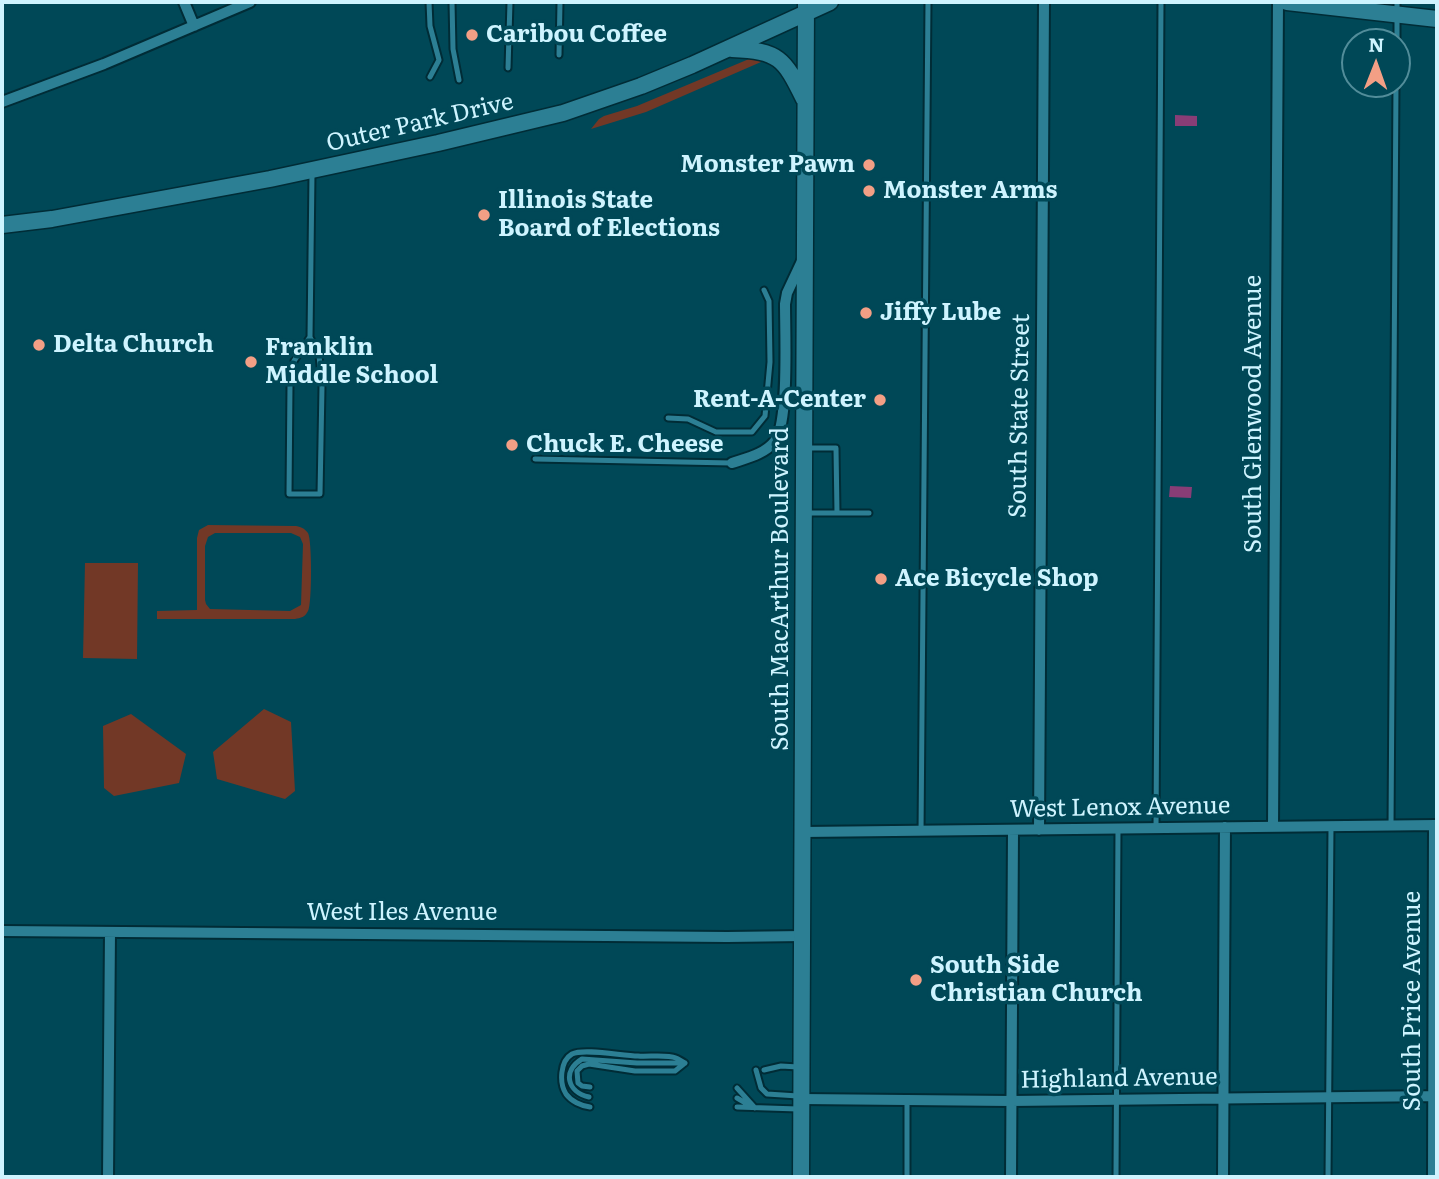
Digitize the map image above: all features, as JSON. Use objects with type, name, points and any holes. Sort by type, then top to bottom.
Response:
[{"type":"main road","name":"Outer Park Drive","points":[[2,225],[72,216],[312,171],[563,113],[641,86],[729,49],[806,8],[830,2]]},
{"type":"main road","points":[[1287,2],[1397,8],[1437,19]]},
{"type":"main road","name":"South MacArthur Boulevard","points":[[801,1177],[806,8]]},
{"type":"main road","points":[[729,49],[758,50],[776,57],[793,76],[805,102]]},
{"type":"street","points":[[184,2],[194,26]]},
{"type":"street","points":[[2,102],[104,64],[250,2]]},
{"type":"street","name":"South State Street","points":[[1039,830],[1044,2]]},
{"type":"street","name":"South Glenwood Avenue","points":[[1273,826],[1278,2]]},
{"type":"street","points":[[732,463],[765,450],[775,442],[780,433],[784,415],[785,304],[787,293],[806,254]]},
{"type":"street","name":"West Lenox Avenue","points":[[803,832],[1436,825]]},
{"type":"street","name":"South Price Avenue","points":[[1433,1177],[1436,1096],[1436,825]]},
{"type":"street","points":[[1223,1177],[1226,827]]},
{"type":"street","points":[[1012,1177],[1013,831]]},
{"type":"street","name":"West Iles Avenue","points":[[2,931],[803,936]]},
{"type":"street","points":[[108,1177],[110,932]]},
{"type":"street","name":"Highland Avenue","points":[[801,1102],[1436,1096]]},
{"type":"lane","points":[[429,2],[430,26],[439,60],[429,77]]},
{"type":"lane","points":[[452,2],[453,49],[459,80]]},
{"type":"lane","points":[[508,68],[510,2]]},
{"type":"lane","points":[[559,2],[559,55]]},
{"type":"lane","points":[[921,832],[928,2]]},
{"type":"lane","points":[[1156,828],[1161,2]]},
{"type":"lane","points":[[1396,28],[1397,8]]},
{"type":"lane","points":[[510,18],[520,18]]},
{"type":"lane","points":[[550,19],[559,20]]},
{"type":"lane","points":[[509,36],[520,36]]},
{"type":"lane","points":[[550,37],[559,37]]},
{"type":"lane","points":[[1391,826],[1396,98]]},
{"type":"lane","points":[[310,337],[294,360],[290,385],[289,494],[320,494],[322,387],[319,355],[310,337],[312,171]]},
{"type":"lane","points":[[668,418],[688,419],[716,432],[752,432],[765,416],[770,362],[769,300],[764,290]]},
{"type":"lane","points":[[804,448],[836,447],[837,513]]},
{"type":"lane","points":[[535,459],[732,463]]},
{"type":"lane","points":[[804,513],[869,513]]},
{"type":"lane","points":[[1328,1177],[1331,826]]},
{"type":"lane","points":[[1116,1177],[1118,828]]},
{"type":"lane","points":[[590,1107],[583,1106],[566,1094],[562,1074],[565,1062],[571,1055],[582,1052],[675,1057],[685,1063]]},
{"type":"lane","points":[[589,1097],[573,1090],[569,1079],[574,1063],[582,1059],[685,1063]]},
{"type":"lane","points":[[590,1087],[578,1083],[577,1070],[589,1064],[635,1071],[675,1071],[685,1063]]},
{"type":"lane","points":[[764,1070],[781,1066],[801,1067]]},
{"type":"lane","points":[[755,1070],[761,1087],[768,1094],[801,1102]]},
{"type":"lane","points":[[737,1088],[755,1108]]},
{"type":"lane","points":[[737,1098],[755,1108]]},
{"type":"lane","points":[[907,1100],[907,1177]]},
{"type":"lane","points":[[737,1107],[755,1108],[801,1102]]},
{"type":"shaded area","points":[[749,59],[761,59],[761,62],[646,112],[591,129],[604,116],[637,106]]},
{"type":"shaded area","points":[[1175,115],[1197,116],[1197,126],[1175,126]]},
{"type":"shaded area","points":[[1170,486],[1192,487],[1191,498],[1169,497]]},
{"type":"shaded area","points":[[208,525],[296,526],[305,530],[308,533],[311,559],[307,613],[295,619],[157,619],[157,611],[197,610],[199,530]],"holes":[[[215,533],[291,533],[300,537],[303,544],[301,605],[290,611],[210,609],[205,600],[205,546],[208,537]]]},
{"type":"shaded area","points":[[85,563],[138,563],[137,659],[83,658]]},
{"type":"shaded area","points":[[264,709],[291,722],[295,791],[285,799],[217,779],[213,752]]},
{"type":"shaded area","points":[[131,714],[186,754],[179,783],[114,796],[104,788],[103,726]]},
{"type":"place","name":"Caribou Coffee","points":[[472,35]]},
{"type":"place","name":"Monster Pawn","points":[[869,165]]},
{"type":"place","name":"Monster Arms","points":[[869,191]]},
{"type":"place","name":"Illinois State Board of Elections","points":[[484,215]]},
{"type":"place","name":"Jiffy Lube","points":[[866,313]]},
{"type":"place","name":"Delta Church","points":[[39,345]]},
{"type":"place","name":"Franklin Middle School","points":[[251,362]]},
{"type":"place","name":"Rent-A-Center","points":[[880,400]]},
{"type":"place","name":"Chuck E. Cheese","points":[[512,445]]},
{"type":"place","name":"Ace Bicycle Shop","points":[[881,579]]},
{"type":"place","name":"South Side Christian Church","points":[[916,980]]}]
